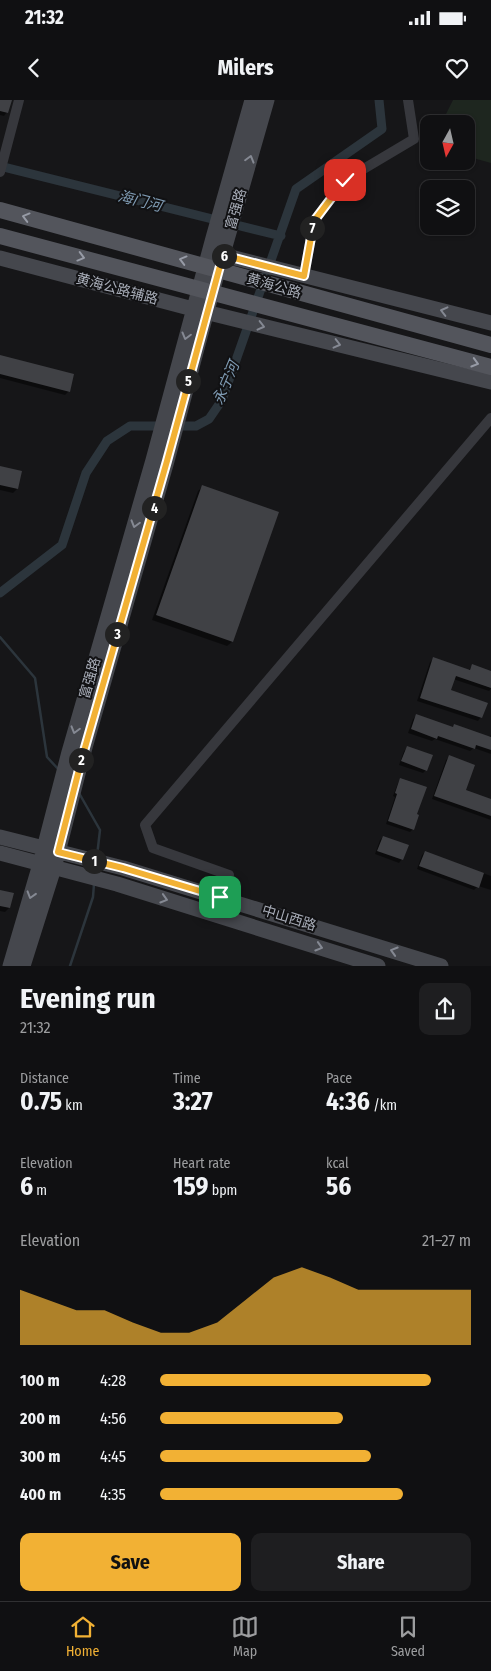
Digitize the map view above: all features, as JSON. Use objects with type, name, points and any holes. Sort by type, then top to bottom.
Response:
[{"type":"main road","name":"富强路","points":[[51,850],[75,755],[217,254],[230,204],[252,100]]},
{"type":"main road","name":"富强路","points":[[230,204],[267,100]]},
{"type":"main road","name":"黄海公路","points":[[0,210],[217,254],[301,293],[491,345]]},
{"type":"main road","name":"黄海公路","points":[[0,236],[491,367]]},
{"type":"main road","name":"黄海公路辅路","points":[[0,258],[200,311],[491,382]]},
{"type":"main road","points":[[249,270],[289,272],[491,323]]},
{"type":"main road","name":"中山西路","points":[[0,837],[123,868],[441,966]]},
{"type":"main road","points":[[23,966],[51,850]]},
{"type":"main road","name":"中山西路","points":[[0,854],[117,884],[378,966]]},
{"type":"main road","points":[[10,966],[47,866]]},
{"type":"street","points":[[0,172],[19,100]]},
{"type":"street","points":[[304,276],[314,221],[345,180],[414,139],[408,100]]},
{"type":"street","points":[[220,897],[229,875],[153,848],[145,825],[491,418]]},
{"type":"shaded area","points":[[453,100],[491,100],[491,163],[475,159],[475,115],[446,115]]},
{"type":"building","points":[[0,100],[12,100],[8,113],[0,111]]},
{"type":"building","points":[[0,355],[74,374],[70,392],[0,374]]},
{"type":"building","points":[[0,466],[22,471],[18,489],[0,485]]},
{"type":"building","points":[[202,485],[279,512],[233,642],[156,615]]},
{"type":"building","points":[[433,657],[470,670],[472,664],[491,671],[491,688],[456,676],[451,690],[488,703],[482,718],[420,698]]},
{"type":"building","points":[[416,714],[453,727],[454,724],[491,737],[491,750],[476,745],[475,749],[438,736],[437,739],[411,729]]},
{"type":"building","points":[[407,746],[433,755],[427,771],[401,761]]},
{"type":"building","points":[[449,755],[475,765],[466,790],[491,799],[491,816],[434,796]]},
{"type":"building","points":[[400,778],[427,787],[417,814],[419,815],[414,830],[388,821]]},
{"type":"building","points":[[383,836],[409,845],[403,860],[377,851]]},
{"type":"building","points":[[425,851],[484,873],[479,888],[419,866]]},
{"type":"building","points":[[0,890],[14,893],[10,908],[0,906]]},
{"type":"waterway","name":"永宁河","points":[[0,593],[62,545],[86,473],[107,441],[130,426],[196,426],[209,419],[222,400],[296,189],[382,129],[379,100]]},
{"type":"waterway","name":"海门河","points":[[0,166],[281,236]]},
{"type":"waterway","points":[[0,637],[35,678],[47,757],[59,770]]},
{"type":"waterway","points":[[79,793],[100,830],[97,856]]},
{"type":"waterway","points":[[70,966],[93,897],[94,884]]},
{"type":"route","points":[[220,897],[123,868],[58,852],[82,758],[167,461],[223,255],[304,276],[314,221],[345,180]]}]
